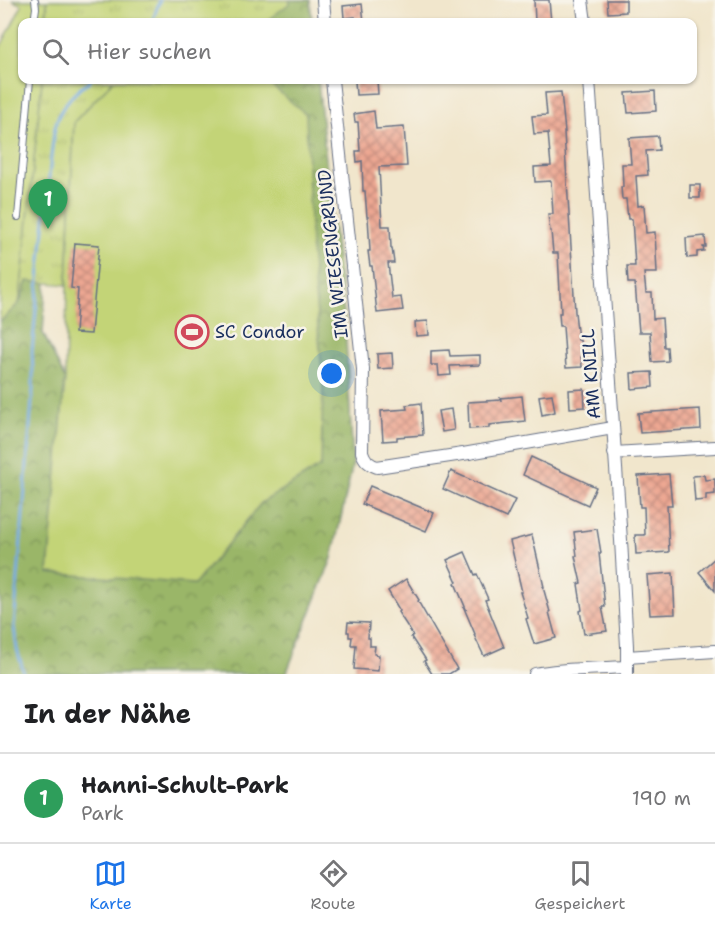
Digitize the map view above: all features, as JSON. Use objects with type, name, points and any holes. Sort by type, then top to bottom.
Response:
[{"type":"street","points":[[322,0],[324,18]]},
{"type":"street","points":[[582,0],[584,18]]},
{"type":"street","name":"IM WIESENGRUND","points":[[332,84],[363,369],[362,453],[365,459],[377,467],[613,428]]},
{"type":"street","name":"AM KNILL","points":[[589,84],[627,666]]},
{"type":"street","points":[[614,453],[715,447]]},
{"type":"street","points":[[535,674],[568,669],[627,666],[715,651]]},
{"type":"lane","points":[[35,0],[35,18]]},
{"type":"lane","points":[[18,218],[30,84]]},
{"type":"green space","points":[[12,0],[47,0],[46,18],[18,18],[18,84],[42,84],[20,298],[19,303],[0,322],[0,48],[22,5]]},
{"type":"green space","points":[[47,0],[289,0],[290,3],[270,18],[46,18]]},
{"type":"green space","points":[[289,0],[310,0],[312,18],[270,18],[289,3]]},
{"type":"green space","points":[[42,84],[110,84],[74,122],[67,285],[27,281],[19,303]]},
{"type":"green space","name":"SC Condor","points":[[110,84],[269,84],[306,114],[311,249],[323,383],[321,466],[261,503],[195,584],[48,573],[65,379],[74,122]]},
{"type":"green space","points":[[267,84],[318,84],[345,322],[353,463],[332,558],[286,674],[0,674],[0,322],[19,303],[27,281],[46,282],[43,333],[65,379],[48,573],[195,584],[261,503],[321,466],[323,383],[311,249]]},
{"type":"building","points":[[534,0],[549,0],[551,18],[535,18]]},
{"type":"building","points":[[607,0],[626,0],[626,12],[608,13]]},
{"type":"building","points":[[362,4],[364,18],[344,18],[343,6]]},
{"type":"building","points":[[355,84],[377,84],[378,94],[356,95]]},
{"type":"building","points":[[655,91],[656,111],[628,113],[626,93]]},
{"type":"building","points":[[561,92],[575,312],[582,367],[566,368],[563,326],[560,326],[559,313],[561,313],[558,253],[553,253],[548,214],[553,214],[551,181],[535,182],[534,167],[551,166],[548,133],[534,134],[532,116],[547,115],[545,93]]},
{"type":"building","points":[[374,111],[376,129],[404,127],[407,166],[379,167],[382,226],[390,226],[394,263],[388,263],[392,298],[401,297],[403,310],[377,313],[372,266],[370,266],[368,251],[370,251],[368,217],[365,191],[363,191],[362,161],[357,162],[356,151],[360,151],[358,122],[355,122],[354,114]]},
{"type":"building","points":[[658,136],[659,150],[646,151],[648,175],[636,176],[638,206],[644,205],[646,233],[655,232],[657,273],[644,273],[646,293],[652,293],[653,319],[662,318],[664,347],[667,347],[668,361],[652,362],[650,332],[639,332],[635,283],[628,283],[627,266],[635,266],[632,219],[628,219],[626,199],[622,199],[621,187],[623,187],[622,164],[631,164],[629,138]]},
{"type":"building","points":[[690,185],[700,185],[700,198],[690,198]]},
{"type":"building","points":[[705,236],[704,251],[697,252],[697,257],[687,258],[686,238]]},
{"type":"building","points":[[75,243],[99,245],[91,334],[75,333],[78,289],[71,288]]},
{"type":"building","points":[[428,321],[429,335],[416,336],[415,322]]},
{"type":"building","points":[[449,350],[450,356],[480,355],[480,365],[450,366],[451,375],[439,376],[438,365],[431,365],[431,351]]},
{"type":"building","points":[[392,353],[393,368],[378,369],[377,354]]},
{"type":"building","points":[[652,372],[653,387],[632,389],[631,373]]},
{"type":"building","points":[[584,389],[585,407],[570,408],[569,390]]},
{"type":"building","points":[[552,394],[555,412],[542,415],[539,396]]},
{"type":"building","points":[[522,396],[525,421],[489,425],[489,428],[469,429],[468,402]]},
{"type":"building","points":[[421,403],[423,435],[397,437],[397,440],[383,441],[381,411],[407,409],[406,405]]},
{"type":"building","points":[[451,409],[454,430],[442,432],[438,411]]},
{"type":"building","points":[[700,409],[701,429],[640,433],[638,413]]},
{"type":"building","points":[[531,457],[596,487],[588,505],[523,475]]},
{"type":"building","points":[[451,471],[515,500],[506,518],[443,489]]},
{"type":"building","points":[[669,474],[672,505],[667,505],[669,552],[636,554],[635,535],[645,535],[644,507],[640,507],[638,476]]},
{"type":"building","points":[[704,475],[705,480],[715,479],[715,494],[706,495],[706,500],[695,501],[693,476]]},
{"type":"building","points":[[370,486],[434,513],[426,531],[362,504]]},
{"type":"building","points":[[597,529],[605,607],[602,607],[607,631],[584,634],[578,584],[581,583],[575,556],[577,556],[574,532]]},
{"type":"building","points":[[532,535],[556,638],[534,644],[526,619],[528,618],[520,592],[522,592],[510,541]]},
{"type":"building","points":[[465,552],[488,599],[485,600],[504,647],[484,656],[447,560]]},
{"type":"building","points":[[715,558],[715,591],[699,572]]},
{"type":"building","points":[[673,573],[675,614],[650,615],[647,575]]},
{"type":"building","points":[[406,579],[457,669],[449,674],[432,674],[388,591]]},
{"type":"building","points":[[348,622],[369,623],[370,646],[375,646],[374,654],[379,655],[378,671],[354,669],[356,645],[351,645],[352,637],[349,637],[349,632],[347,632]]},
{"type":"waterway","points":[[153,18],[160,0]]},
{"type":"waterway","points":[[24,674],[14,627],[33,388],[32,351],[53,141],[57,120],[65,104],[86,84]]},
{"type":"place","name":"Hanni-Schult-Park","points":[[48,229]]},
{"type":"place","name":"SC Condor","points":[[192,332]]}]
